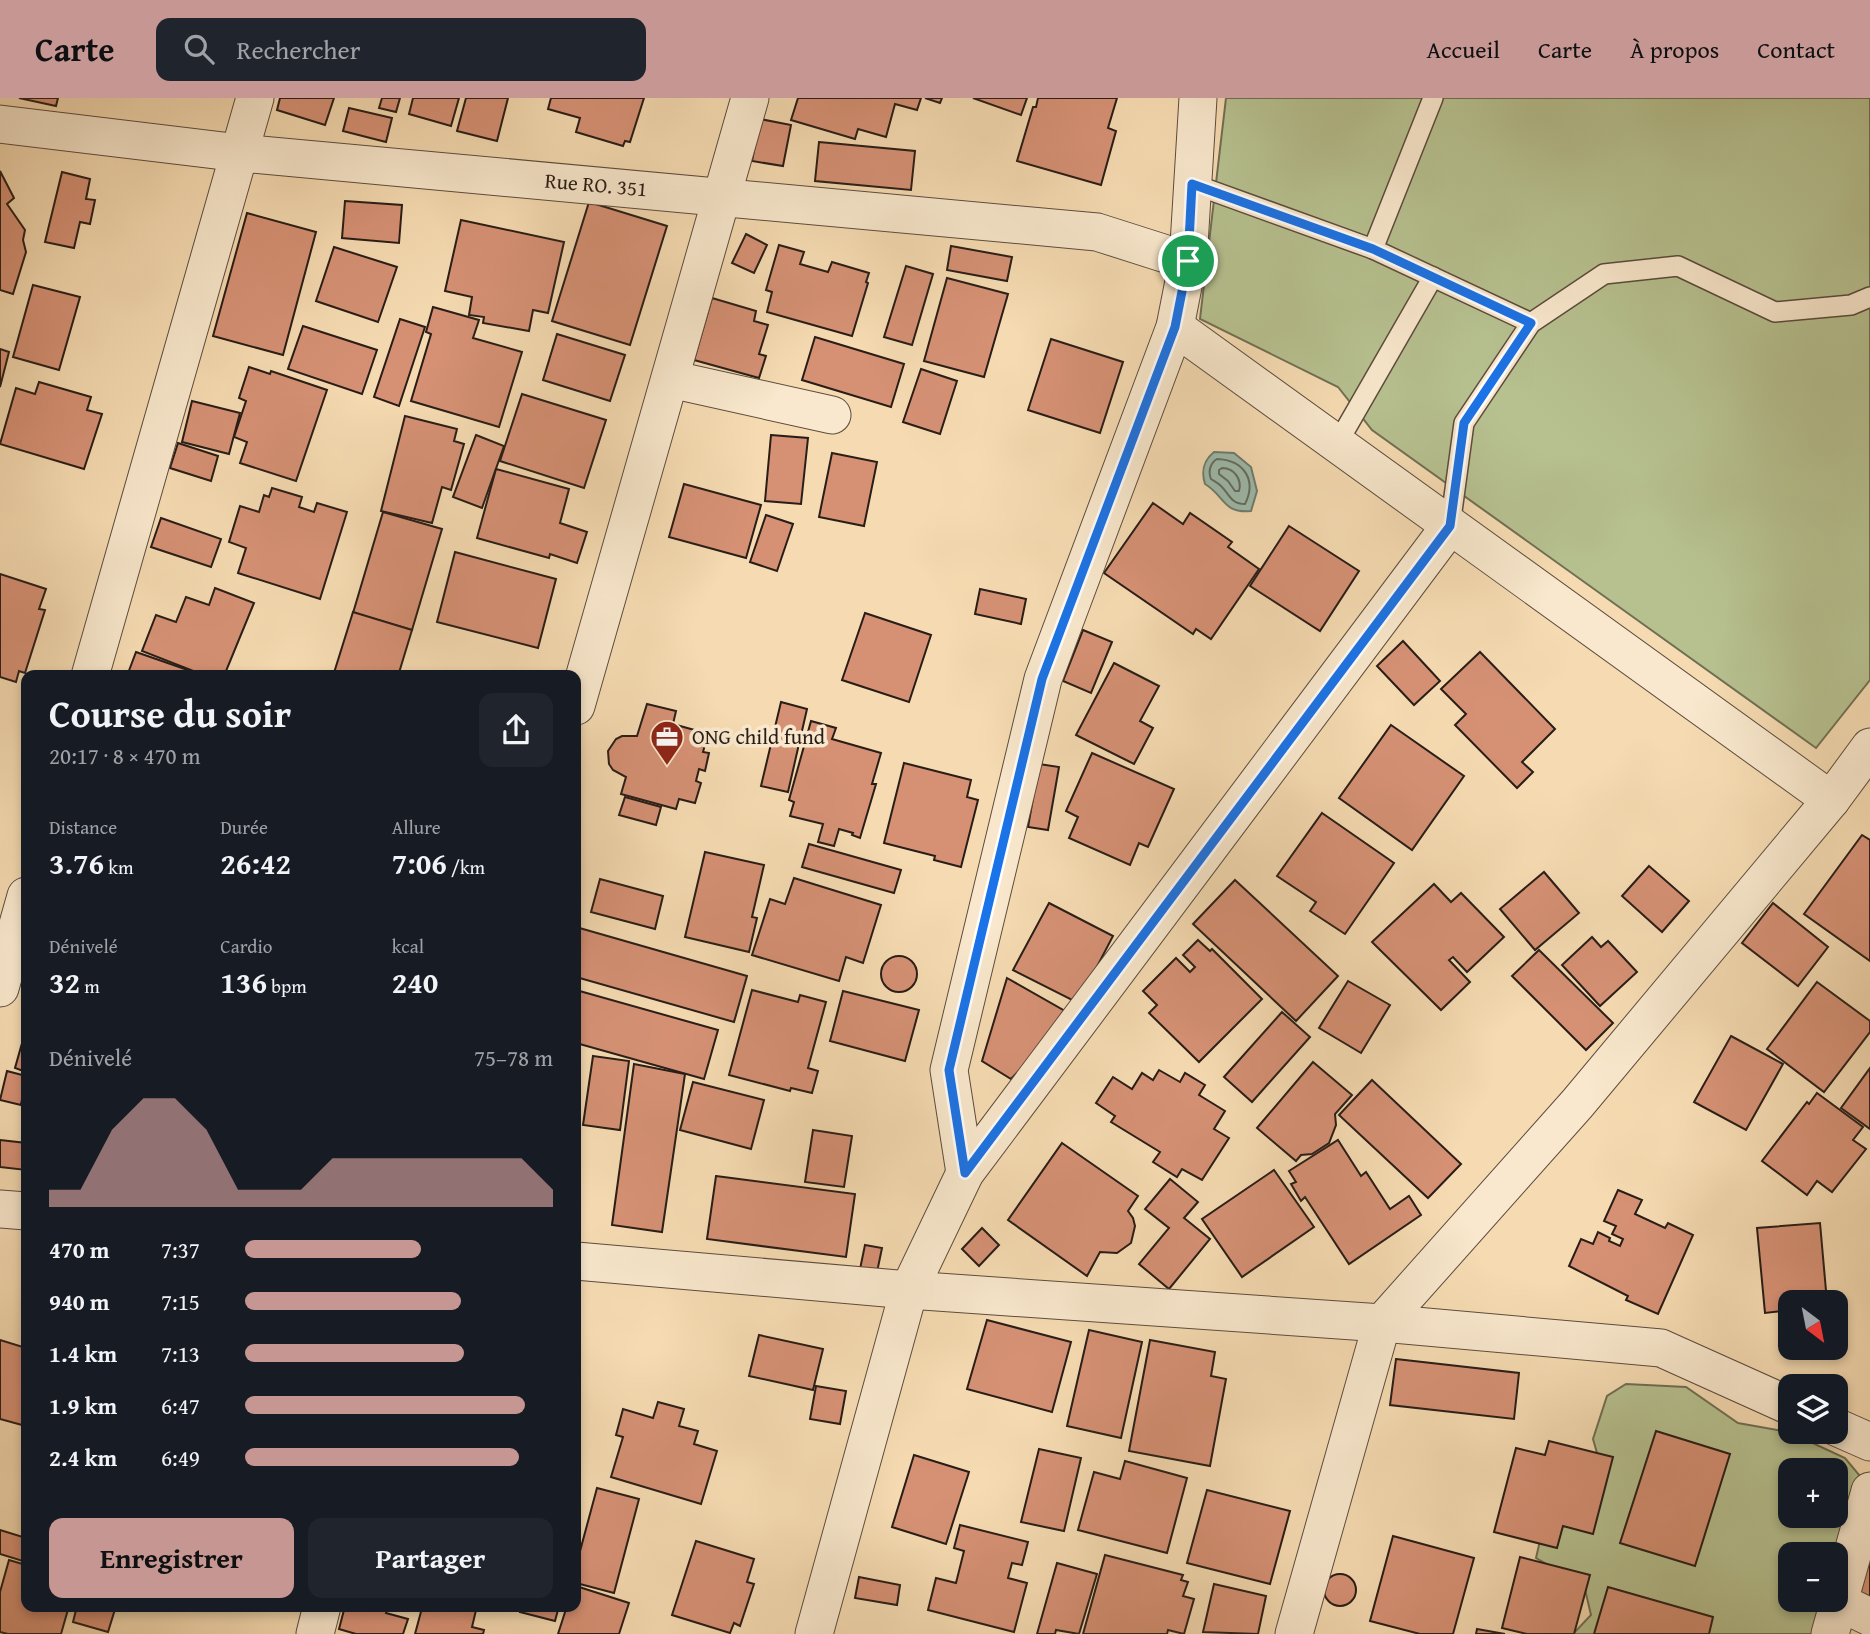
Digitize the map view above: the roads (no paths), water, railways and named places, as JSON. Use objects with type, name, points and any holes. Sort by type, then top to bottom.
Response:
[{"type":"street","points":[[92,670],[255,98]]},
{"type":"street","points":[[581,689],[750,98]]},
{"type":"street","points":[[965,1173],[949,1070],[1042,679],[1175,327],[1188,261],[1198,98]]},
{"type":"street","name":"Rue RO. 351","points":[[0,124],[240,153],[1097,232],[1188,261]]},
{"type":"street","points":[[1175,327],[1831,800]]},
{"type":"street","points":[[670,379],[832,415]]},
{"type":"street","points":[[814,1634],[909,1290],[965,1173],[1450,526]]},
{"type":"street","points":[[1294,1634],[1382,1322],[1577,1104],[1831,800],[1870,747]]},
{"type":"street","points":[[0,988],[21,914]]},
{"type":"street","points":[[0,1209],[21,1211]]},
{"type":"street","points":[[581,1261],[909,1290],[1382,1322],[1661,1348],[1778,1401]]},
{"type":"street","points":[[1848,1432],[1870,1442]]},
{"type":"street","points":[[1846,1618],[1870,1491]]},
{"type":"street","points":[[315,1634],[320,1612]]},
{"type":"lane","points":[[1373,249],[1433,98]]},
{"type":"lane","points":[[1192,184],[1373,249],[1531,323]]},
{"type":"lane","points":[[1450,526],[1464,423],[1531,323],[1604,274],[1678,266],[1775,312],[1851,305],[1870,297]]},
{"type":"lane","points":[[1337,444],[1433,277]]},
{"type":"water","points":[[1214,452],[1234,453],[1251,467],[1257,491],[1251,511],[1229,507],[1205,484],[1204,466]]},
{"type":"place","name":"ONG child fund","points":[[667,767]]}]
